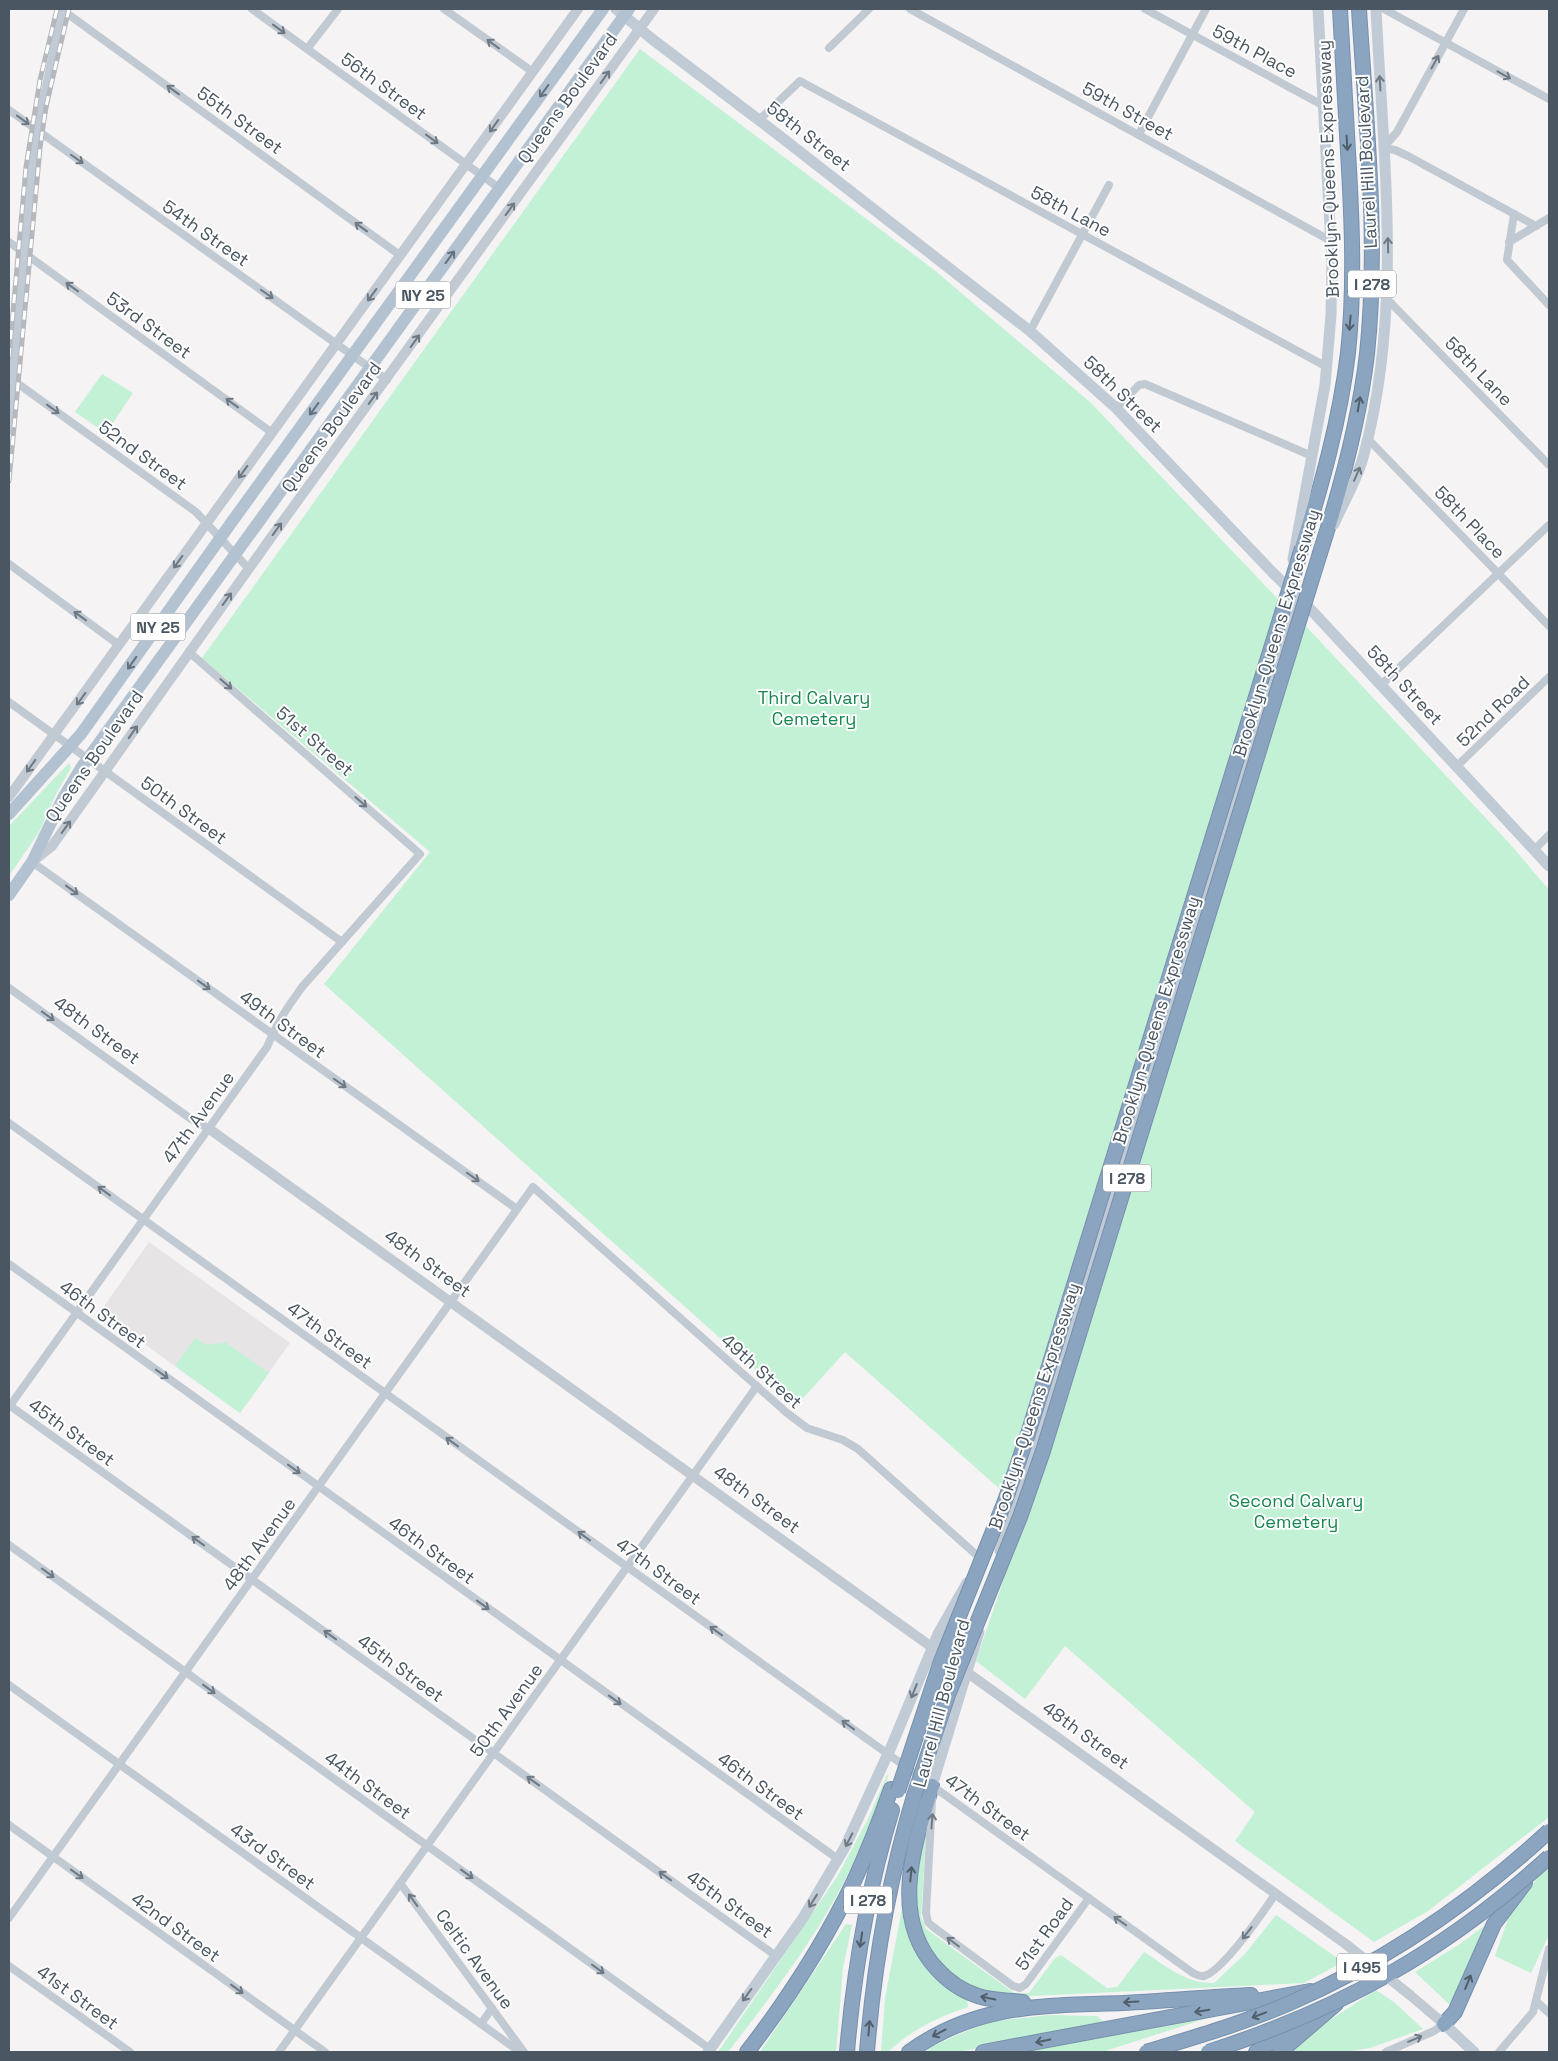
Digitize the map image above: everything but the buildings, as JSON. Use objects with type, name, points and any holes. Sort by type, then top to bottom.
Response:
[{"type":"highway","points":[[1334,9],[1342,42]]},
{"type":"highway","name":"Brooklyn-Queens Expressway","points":[[895,1790],[952,1631],[1005,1501],[1028,1437],[1302,548],[1333,439],[1345,371],[1351,320],[1353,268],[1352,216],[1340,9]]},
{"type":"highway","name":"Brooklyn-Queens Expressway","points":[[867,2052],[872,2003],[888,1901],[914,1796],[960,1662],[1020,1517],[1038,1467],[1340,488],[1353,437],[1365,370],[1370,318],[1372,232],[1359,9]]},
{"type":"highway","points":[[932,1786],[919,1829],[910,1882],[910,1917],[918,1943],[927,1958],[939,1972],[957,1987],[971,1994],[991,2000],[1053,2006]]},
{"type":"highway","points":[[747,2052],[774,2017],[818,1949],[845,1900],[895,1790]]},
{"type":"highway","name":"I 278","points":[[847,2052],[851,2011],[870,1891],[895,1790]]},
{"type":"highway","name":"I 495","points":[[1146,2052],[1224,2028],[1289,2003],[1366,1965],[1412,1938],[1469,1899],[1549,1831]]},
{"type":"highway","points":[[984,2052],[1329,1987],[1346,1981],[1414,1943],[1500,1882],[1549,1838]]},
{"type":"highway","points":[[1256,2052],[1469,1916],[1502,1891],[1549,1850]]},
{"type":"highway","points":[[1444,2024],[1455,2012],[1479,1954],[1498,1917],[1549,1850]]},
{"type":"highway","name":"I 495","points":[[1208,2052],[1286,2026],[1392,1974],[1447,1939],[1549,1857]]},
{"type":"highway","points":[[1280,2052],[1357,1986]]},
{"type":"highway","points":[[738,2052],[789,1992]]},
{"type":"highway","points":[[909,2052],[934,2035],[964,2021],[1006,2010],[1302,1992]]},
{"type":"main road","points":[[9,429],[10,380],[38,131],[63,9]]},
{"type":"main road","name":"Queens Boulevard","points":[[9,814],[71,747],[603,9]]},
{"type":"main road","name":"Laurel Hill Boulevard","points":[[932,1786],[968,1671],[1016,1497],[1296,595],[1292,568],[1327,368],[1332,299],[1318,9]]},
{"type":"main road","name":"Laurel Hill Boulevard","points":[[1296,595],[1306,585],[1357,474],[1368,439],[1378,382],[1386,298],[1388,242],[1376,9]]},
{"type":"main road","name":"Queens Boulevard","points":[[9,895],[32,862],[63,798],[88,760],[499,188],[623,11]]},
{"type":"main road","name":"58th Street","points":[[623,11],[640,28],[1030,331],[1116,408],[1296,595],[1549,866]]},
{"type":"main road","name":"Laurel Hill Boulevard","points":[[933,1646],[1016,1497]]},
{"type":"main road","points":[[709,2051],[776,1956],[838,1860],[857,1824],[933,1646]]},
{"type":"main road","name":"48th Street","points":[[1444,2024],[1474,2052]]},
{"type":"street","name":"55th Street","points":[[63,9],[401,256]]},
{"type":"street","name":"56th Street","points":[[252,9],[499,188]]},
{"type":"street","points":[[307,49],[338,9]]},
{"type":"street","points":[[444,9],[532,72]]},
{"type":"street","points":[[9,797],[578,9]]},
{"type":"street","name":"Queens Boulevard","points":[[32,862],[52,846],[189,652],[654,9]]},
{"type":"street","points":[[829,48],[868,9]]},
{"type":"street","name":"59th Street","points":[[910,9],[1330,241]]},
{"type":"street","name":"59th Place","points":[[1145,9],[1324,106]]},
{"type":"street","points":[[1139,134],[1206,9]]},
{"type":"street","points":[[1384,9],[1549,99]]},
{"type":"street","points":[[1383,148],[1397,132],[1464,9]]},
{"type":"street","name":"58th Lane","points":[[759,120],[800,81],[1327,368]]},
{"type":"street","name":"54th Street","points":[[9,110],[386,380]]},
{"type":"street","points":[[1383,148],[1395,150],[1408,156],[1536,226]]},
{"type":"street","points":[[1030,331],[1109,185]]},
{"type":"street","points":[[1514,214],[1507,260],[1549,305]]},
{"type":"street","points":[[1510,242],[1549,218]]},
{"type":"street","name":"53rd Street","points":[[9,242],[271,432]]},
{"type":"street","name":"58th Lane","points":[[1386,298],[1549,465]]},
{"type":"street","name":"52nd Street","points":[[10,380],[196,512],[249,569]]},
{"type":"street","points":[[1116,408],[1136,387],[1145,384],[1312,456]]},
{"type":"street","name":"58th Place","points":[[1368,439],[1549,626]]},
{"type":"street","points":[[1381,685],[1549,525]]},
{"type":"street","points":[[9,564],[119,644]]},
{"type":"street","name":"51st Street","points":[[189,652],[420,854]]},
{"type":"street","name":"52nd Road","points":[[1457,766],[1549,677]]},
{"type":"street","name":"50th Street","points":[[9,702],[342,942]]},
{"type":"street","points":[[1535,849],[1549,835]]},
{"type":"street","name":"47th Avenue","points":[[9,1406],[267,1047],[277,1022],[302,987],[420,854]]},
{"type":"street","name":"49th Street","points":[[32,862],[517,1209]]},
{"type":"street","name":"48th Street","points":[[9,988],[451,1301],[1276,1893],[1410,1994],[1444,2024]]},
{"type":"street","name":"47th Street","points":[[9,1123],[1193,1973],[1203,1976],[1217,1967],[1236,1947],[1276,1893]]},
{"type":"street","name":"49th Street","points":[[534,1187],[801,1424],[812,1430],[843,1440],[858,1449],[981,1559]]},
{"type":"street","name":"48th Avenue","points":[[9,1918],[534,1187]]},
{"type":"street","name":"46th Street","points":[[9,1264],[838,1860]]},
{"type":"street","name":"50th Avenue","points":[[279,2052],[757,1386]]},
{"type":"street","name":"45th Street","points":[[9,1406],[776,1956]]},
{"type":"street","name":"44th Street","points":[[9,1545],[709,2051]]},
{"type":"street","name":"43rd Street","points":[[9,1685],[520,2052]]},
{"type":"street","name":"Laurel Hill Boulevard","points":[[932,1786],[926,1913],[928,1922],[1011,1985],[1017,1988],[1022,1987]]},
{"type":"street","name":"42nd Street","points":[[9,1825],[325,2052]]},
{"type":"street","name":"Celtic Avenue","points":[[400,1883],[524,2052]]},
{"type":"street","name":"51st Road","points":[[1022,1987],[1028,1982],[1089,1898]]},
{"type":"street","points":[[1499,2052],[1526,2022],[1536,2001],[1549,1949]]},
{"type":"street","name":"41st Street","points":[[9,1966],[130,2052]]},
{"type":"street","points":[[1536,2001],[1549,2013]]},
{"type":"street","points":[[481,2024],[492,2008]]},
{"type":"street","points":[[1386,2052],[1434,2031],[1444,2024]]},
{"type":"shaded area","points":[[149,1242],[290,1343],[240,1413],[100,1312]]},
{"type":"green space","name":"Third Calvary Cemetery","points":[[640,49],[933,269],[1090,402],[1279,600],[1002,1491],[845,1352],[796,1406],[324,984],[430,852],[202,658]]},
{"type":"green space","points":[[102,374],[133,393],[106,433],[75,412]]},
{"type":"green space","name":"Second Calvary Cemetery","points":[[1303,623],[1510,844],[1549,890],[1549,1817],[1428,1911],[1374,1942],[1235,1841],[1255,1812],[1065,1646],[1025,1699],[976,1661],[1019,1534]]},
{"type":"green space","points":[[70,764],[71,768],[56,794],[39,832],[9,876],[9,826]]},
{"type":"green space","points":[[195,1338],[206,1345],[225,1342],[269,1373],[240,1413],[175,1366]]},
{"type":"green space","points":[[889,1774],[861,1846],[844,1882],[814,1934],[791,1969],[728,2052],[718,2052],[837,1877],[868,1819]]},
{"type":"green space","points":[[926,1836],[921,1917],[926,1929],[1014,1993],[1029,1993],[1055,1958],[1061,1955],[1107,1988],[1117,1987],[1144,1952],[1186,1978],[1204,1983],[1214,1983],[1245,1954],[1276,1915],[1343,1962],[1304,1983],[1013,1997],[976,1990],[959,1982],[938,1963],[930,1951],[919,1925],[915,1911],[914,1891],[923,1841]]},
{"type":"green space","points":[[1549,1864],[1549,1935],[1531,1973],[1495,1956],[1508,1919]]},
{"type":"green space","points":[[904,1898],[915,1946],[967,1998],[968,2007],[925,2025],[906,2037],[888,2052],[881,2052],[885,1998]]},
{"type":"green space","points":[[1492,1920],[1451,2006],[1415,1972],[1460,1944]]},
{"type":"green space","points":[[846,1924],[852,1925],[843,1968],[836,2052],[760,2052]]},
{"type":"green space","points":[[1376,1990],[1395,2003],[1423,2029],[1370,2048],[1345,2052],[1290,2052],[1330,2020]]},
{"type":"green space","points":[[1239,2008],[1102,2052],[1011,2052]]},
{"type":"green space","points":[[1049,2015],[1097,2016],[1103,2021],[1102,2025],[958,2052],[925,2052],[933,2046],[987,2022]]},
{"type":"railway","points":[[9,357],[26,167],[40,80],[57,9]]},
{"type":"railway","points":[[9,481],[40,148],[46,106],[69,9]]}]
